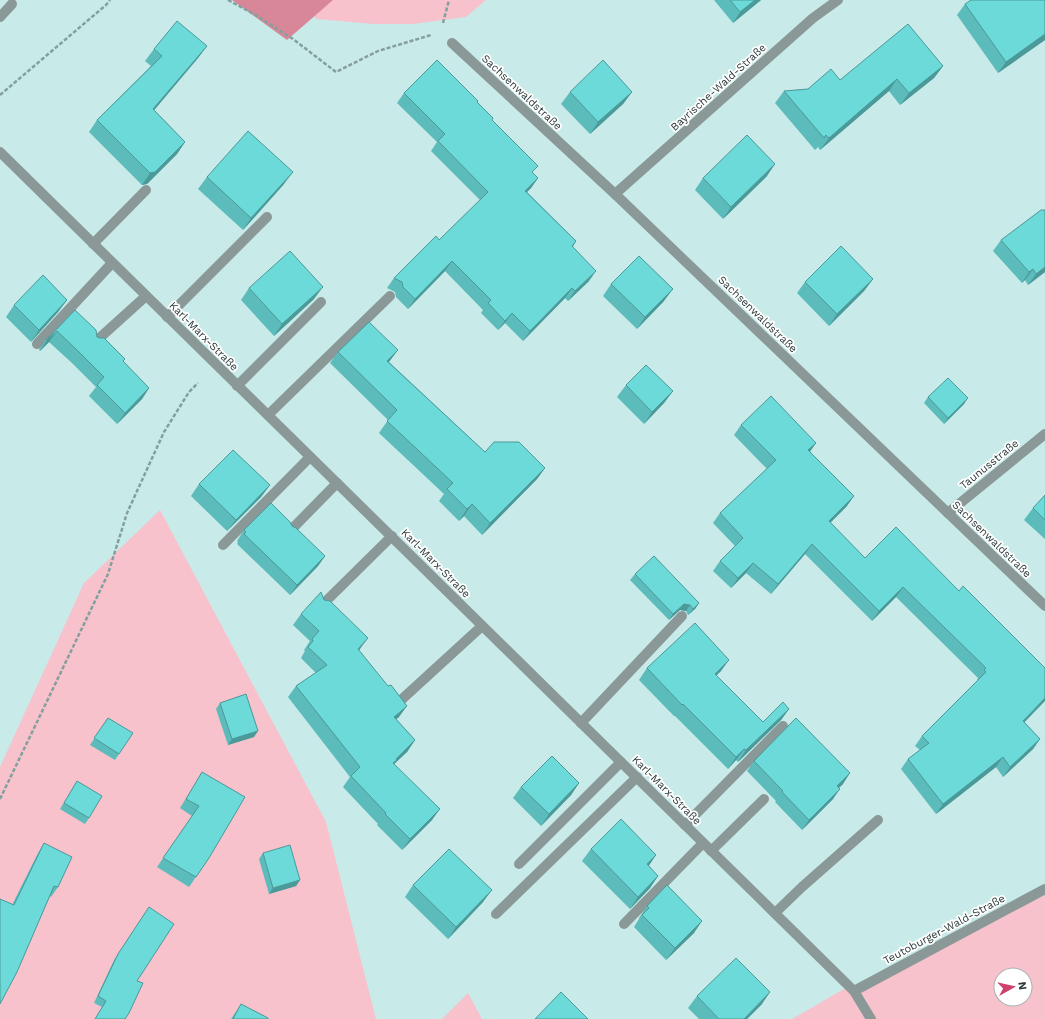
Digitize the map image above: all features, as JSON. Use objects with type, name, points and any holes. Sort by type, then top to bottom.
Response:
[{"type":"street","name":"Bayrische-Wald-Straße","points":[[615,194],[813,18],[838,0]]},
{"type":"street","points":[[0,17],[12,4]]},
{"type":"street","name":"Sachsenwaldstraße","points":[[452,43],[615,194],[1045,606]]},
{"type":"street","name":"Karl-Marx-Straße","points":[[0,152],[854,991],[871,1019]]},
{"type":"street","points":[[93,244],[146,190]]},
{"type":"street","points":[[168,317],[267,218]]},
{"type":"street","points":[[38,344],[112,263]]},
{"type":"street","points":[[94,344],[146,296]]},
{"type":"street","points":[[268,415],[390,296]]},
{"type":"street","points":[[237,386],[321,302]]},
{"type":"street","name":"Taunusstraße","points":[[948,513],[1045,434]]},
{"type":"street","points":[[222,545],[310,456]]},
{"type":"street","points":[[289,532],[337,483]]},
{"type":"street","points":[[321,606],[392,536]]},
{"type":"street","points":[[581,723],[682,616]]},
{"type":"street","points":[[400,701],[482,626]]},
{"type":"street","points":[[685,824],[783,726]]},
{"type":"street","points":[[519,864],[621,762]]},
{"type":"street","points":[[496,914],[637,777]]},
{"type":"street","points":[[712,850],[764,799]]},
{"type":"street","points":[[775,913],[802,887],[878,820]]},
{"type":"street","points":[[624,924],[703,843]]},
{"type":"street","name":"Teutoburger-Wald-Straße","points":[[854,991],[1045,889]]},
{"type":"path","points":[[0,95],[110,0]]},
{"type":"path","points":[[228,0],[254,14],[293,39],[336,72],[378,52],[440,33]]},
{"type":"path","points":[[440,33],[449,0]]},
{"type":"path","points":[[440,33],[452,43]]},
{"type":"path","points":[[0,799],[108,574],[127,513],[164,432],[189,392],[198,383]]},
{"type":"shaded area","points":[[232,0],[333,0],[287,40]]},
{"type":"shaded area","points":[[296,0],[486,0],[466,17],[413,24],[373,24],[317,19]]},
{"type":"shaded area","points":[[160,510],[326,822],[376,1019],[0,1019],[0,767],[84,583]]},
{"type":"shaded area","points":[[1045,889],[1045,1019],[792,1019],[844,989],[868,985]]},
{"type":"shaded area","points":[[468,993],[482,1019],[442,1019]]},
{"type":"building","points":[[730,0],[755,0],[740,12]]},
{"type":"building","points":[[971,0],[1045,0],[1045,34],[1006,62],[965,4]]},
{"type":"building","points":[[177,21],[207,46],[153,109],[185,142],[155,172],[150,173],[97,120],[162,56],[154,49]]},
{"type":"building","points":[[908,24],[943,66],[909,93],[897,79],[829,138],[826,135],[824,138],[784,91],[808,89],[831,69],[840,80]]},
{"type":"building","points":[[437,60],[478,101],[477,102],[493,118],[492,120],[538,166],[532,172],[538,178],[525,191],[576,241],[572,246],[596,271],[575,291],[572,288],[530,331],[512,313],[505,321],[488,303],[491,300],[452,261],[415,299],[403,287],[402,282],[394,278],[436,236],[439,240],[488,192],[438,141],[445,134],[404,93]]},
{"type":"building","points":[[603,60],[632,92],[598,122],[570,92]]},
{"type":"building","points":[[248,131],[293,172],[251,218],[207,177]]},
{"type":"building","points":[[747,135],[775,164],[731,207],[703,178]]},
{"type":"building","points":[[1041,210],[1045,210],[1045,267],[1036,274],[1033,269],[1029,272],[1001,240]]},
{"type":"building","points":[[841,246],[873,279],[837,314],[805,282]]},
{"type":"building","points":[[290,251],[323,287],[282,324],[249,288]]},
{"type":"building","points":[[639,256],[673,289],[645,317],[611,284]]},
{"type":"building","points":[[43,275],[67,300],[39,330],[14,305]]},
{"type":"building","points":[[75,310],[96,330],[97,337],[104,338],[125,359],[123,361],[149,388],[125,413],[97,385],[104,377],[57,331],[47,340],[46,339]]},
{"type":"building","points":[[369,322],[398,350],[387,361],[485,452],[494,442],[519,442],[545,468],[490,523],[472,504],[467,509],[447,489],[453,483],[387,421],[397,410],[338,352]]},
{"type":"building","points":[[646,365],[673,391],[652,412],[626,385]]},
{"type":"building","points":[[948,378],[968,398],[948,418],[928,397]]},
{"type":"building","points":[[771,396],[816,443],[808,450],[854,496],[829,521],[865,558],[896,527],[959,591],[963,586],[1045,668],[1045,698],[1023,721],[1040,739],[1010,767],[1003,757],[943,804],[908,759],[929,743],[922,736],[986,672],[984,670],[986,668],[903,587],[879,611],[812,544],[778,584],[753,563],[738,578],[720,561],[743,538],[720,513],[776,460],[741,425]]},
{"type":"building","points":[[233,450],[270,485],[236,520],[199,484]]},
{"type":"building","points":[[1045,495],[1045,520],[1033,508]]},
{"type":"building","points":[[271,503],[290,522],[292,526],[296,528],[325,556],[297,585],[244,534],[246,532],[244,530]]},
{"type":"building","points":[[654,556],[699,603],[693,609],[690,605],[684,604],[673,614],[635,574]]},
{"type":"building","points":[[321,592],[324,600],[330,601],[368,638],[358,649],[388,686],[391,685],[407,706],[394,717],[415,740],[393,763],[440,809],[410,839],[351,776],[360,767],[296,686],[327,665],[308,647],[313,641],[312,639],[319,631],[301,614]]},
{"type":"building","points":[[695,623],[729,660],[715,674],[763,722],[783,702],[789,709],[746,750],[744,749],[736,757],[683,704],[682,705],[647,668]]},
{"type":"building","points":[[246,694],[258,731],[232,739],[220,703]]},
{"type":"building","points":[[108,718],[133,733],[119,754],[94,738]]},
{"type":"building","points":[[796,718],[850,773],[837,786],[840,789],[809,820],[754,761]]},
{"type":"building","points":[[552,756],[579,783],[549,814],[521,787]]},
{"type":"building","points":[[202,772],[245,797],[196,877],[163,858],[199,806],[186,799]]},
{"type":"building","points":[[77,781],[102,796],[89,818],[64,803]]},
{"type":"building","points":[[621,819],[656,855],[647,864],[658,876],[638,897],[591,849]]},
{"type":"building","points":[[44,843],[72,857],[58,887],[54,886],[17,972],[0,1004],[0,899],[14,905]]},
{"type":"building","points":[[290,845],[300,880],[273,888],[263,853]]},
{"type":"building","points":[[449,849],[492,890],[456,927],[413,885]]},
{"type":"building","points":[[667,885],[702,921],[675,948],[642,915],[649,908],[647,906]]},
{"type":"building","points":[[149,907],[174,924],[137,981],[143,983],[125,1019],[95,1019],[106,1001],[98,996],[118,954]]},
{"type":"building","points":[[736,958],[770,992],[744,1019],[719,1019],[697,996]]},
{"type":"building","points":[[561,992],[588,1019],[535,1019]]},
{"type":"building","points":[[241,1004],[268,1018],[268,1019],[233,1019]]}]
